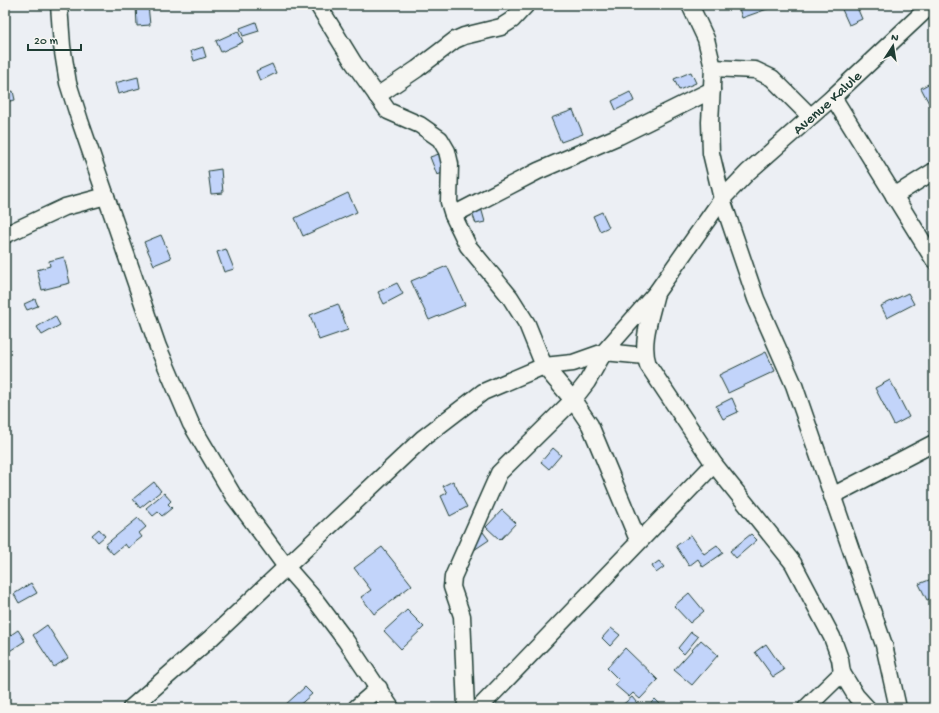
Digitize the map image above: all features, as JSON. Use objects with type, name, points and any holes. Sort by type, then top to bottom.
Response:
[{"type":"street","points":[[60,5],[62,46],[68,83],[158,347],[191,424],[233,495],[286,568],[316,601],[379,688],[391,708]]},
{"type":"street","points":[[318,5],[388,111],[420,126],[440,139],[447,151],[450,164],[449,202],[452,216],[468,246],[510,298],[527,324],[544,366],[573,400],[590,425],[599,443],[638,540]]},
{"type":"street","points":[[377,96],[417,69],[455,40],[464,36],[501,27],[512,20],[526,5]]},
{"type":"street","points":[[690,5],[706,39],[713,68],[710,122],[711,153],[722,199],[756,299],[794,386],[884,645],[898,708]]},
{"type":"street","name":"Avenue Kalule","points":[[466,708],[462,616],[452,587],[453,578],[499,473],[573,400],[588,382],[604,352],[656,293],[722,199],[931,5]]},
{"type":"street","points":[[713,68],[755,70],[772,78],[810,116]]},
{"type":"street","points":[[452,216],[538,171],[619,136],[712,90]]},
{"type":"street","points":[[833,97],[934,260]]},
{"type":"street","points":[[894,196],[934,171]]},
{"type":"street","points":[[5,235],[65,207],[106,196]]},
{"type":"street","points":[[656,293],[645,356],[648,365],[714,464],[793,563],[832,637],[840,659],[842,674],[856,696],[867,708]]},
{"type":"street","points":[[131,708],[177,670],[423,438],[483,392],[544,366],[573,363],[604,352],[645,356]]},
{"type":"street","points":[[832,496],[934,443]]},
{"type":"street","points":[[479,708],[638,540],[714,464]]},
{"type":"street","points":[[806,708],[842,674]]},
{"type":"street","points":[[356,708],[379,688]]},
{"type":"building","points":[[136,5],[148,5],[150,25],[137,26]]},
{"type":"building","points":[[738,5],[769,5],[770,8],[742,18]]},
{"type":"building","points":[[840,5],[856,5],[862,19],[849,25]]},
{"type":"building","points":[[256,22],[259,31],[243,36],[240,28]]},
{"type":"building","points":[[238,31],[243,42],[221,52],[216,41]]},
{"type":"building","points":[[203,47],[206,57],[194,61],[191,51]]},
{"type":"building","points":[[272,64],[276,73],[260,81],[256,71]]},
{"type":"building","points":[[691,72],[696,83],[679,90],[674,79]]},
{"type":"building","points":[[138,77],[140,88],[118,94],[115,83]]},
{"type":"building","points":[[932,82],[934,86],[934,108],[932,109],[921,88]]},
{"type":"building","points":[[13,91],[15,100],[5,102],[5,93]]},
{"type":"building","points":[[630,92],[634,101],[616,110],[612,101]]},
{"type":"building","points":[[573,110],[583,134],[561,142],[551,118]]},
{"type":"building","points":[[439,154],[446,172],[437,175],[430,157]]},
{"type":"building","points":[[221,169],[223,193],[211,194],[208,171]]},
{"type":"building","points":[[348,193],[357,212],[303,236],[295,218]]},
{"type":"building","points":[[480,204],[485,222],[476,224],[470,207]]},
{"type":"building","points":[[602,212],[609,227],[600,231],[593,216]]},
{"type":"building","points":[[161,235],[171,258],[154,265],[144,242]]},
{"type":"building","points":[[226,249],[234,269],[224,272],[217,252]]},
{"type":"building","points":[[64,257],[70,283],[42,290],[37,270],[50,266],[49,261]]},
{"type":"building","points":[[447,266],[465,305],[429,320],[411,281]]},
{"type":"building","points":[[397,283],[403,294],[384,304],[378,292]]},
{"type":"building","points":[[908,293],[914,304],[887,318],[881,306]]},
{"type":"building","points":[[35,299],[38,306],[27,310],[24,304]]},
{"type":"building","points":[[338,304],[348,330],[319,340],[310,315]]},
{"type":"building","points":[[55,316],[60,325],[42,335],[37,327]]},
{"type":"building","points":[[766,352],[775,371],[728,393],[719,375]]},
{"type":"building","points":[[890,380],[909,417],[894,425],[875,388]]},
{"type":"building","points":[[732,398],[738,412],[723,419],[716,406]]},
{"type":"building","points":[[553,448],[561,455],[549,469],[541,462]]},
{"type":"building","points":[[453,481],[467,507],[450,516],[441,496],[447,493],[443,486]]},
{"type":"building","points":[[154,482],[161,491],[140,508],[133,499]]},
{"type":"building","points":[[164,493],[171,501],[168,504],[172,508],[162,516],[158,512],[153,516],[146,508]]},
{"type":"building","points":[[502,510],[516,523],[500,540],[486,527]]},
{"type":"building","points":[[138,518],[146,527],[139,533],[142,537],[128,548],[125,544],[113,554],[105,545]]},
{"type":"building","points":[[99,529],[105,536],[98,542],[92,535]]},
{"type":"building","points":[[483,532],[489,540],[474,550],[469,543]]},
{"type":"building","points":[[751,534],[757,540],[736,558],[730,551]]},
{"type":"building","points":[[691,535],[704,554],[717,545],[723,553],[703,567],[698,559],[689,566],[676,546]]},
{"type":"building","points":[[382,547],[412,585],[374,614],[361,597],[371,590],[354,568]]},
{"type":"building","points":[[659,561],[664,567],[656,573],[652,566]]},
{"type":"building","points":[[934,578],[934,597],[927,600],[919,584]]},
{"type":"building","points":[[31,583],[37,593],[19,603],[14,594]]},
{"type":"building","points":[[689,593],[704,611],[690,623],[674,606]]},
{"type":"building","points":[[407,610],[424,627],[401,649],[384,631]]},
{"type":"building","points":[[47,625],[68,658],[54,667],[33,635]]},
{"type":"building","points":[[611,628],[620,635],[610,646],[602,638]]},
{"type":"building","points":[[18,630],[25,641],[5,654],[5,639]]},
{"type":"building","points":[[691,632],[698,637],[684,654],[678,648]]},
{"type":"building","points":[[701,640],[718,655],[692,685],[674,670]]},
{"type":"building","points":[[766,644],[784,670],[773,677],[755,652]]},
{"type":"building","points":[[625,648],[658,680],[640,699],[633,693],[629,697],[615,685],[619,680],[607,668]]},
{"type":"building","points":[[305,687],[312,694],[296,708],[287,708],[285,705]]},
{"type":"building","points":[[632,697],[641,708],[623,708],[621,706]]},
{"type":"building","points":[[655,699],[663,707],[646,708]]}]
